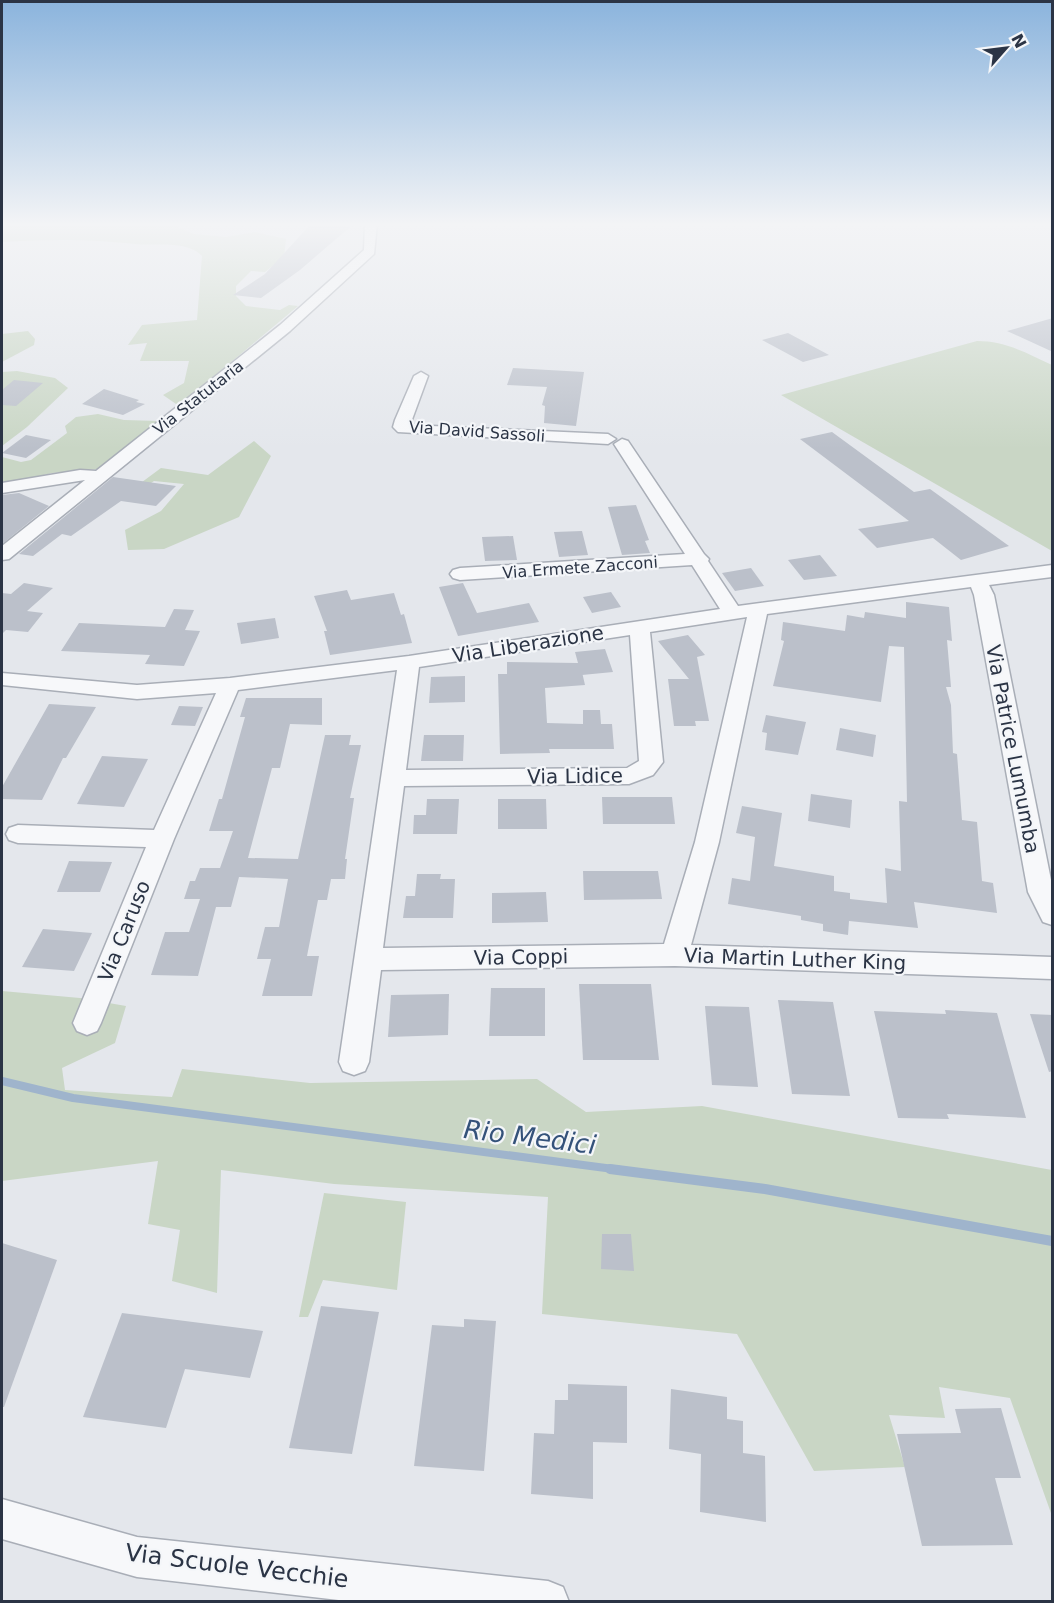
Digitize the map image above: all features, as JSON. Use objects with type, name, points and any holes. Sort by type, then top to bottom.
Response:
[{"type":"street","name":"Via Statutaria","points":[[2,555],[285,328],[317,299]]},
{"type":"street","name":"Via David Sassoli","points":[[421,376],[403,420],[401,427],[404,429],[615,441],[700,559]]},
{"type":"street","points":[[2,488],[73,476],[98,476]]},
{"type":"street","points":[[700,559],[733,613]]},
{"type":"street","name":"Via Ermete Zacconi","points":[[460,574],[700,559]]},
{"type":"street","name":"Via Liberazione","points":[[2,679],[137,692],[230,685],[409,662],[733,613],[1053,571]]},
{"type":"street","name":"Via Patrice Lumumba","points":[[977,581],[984,595],[1041,892],[1053,915]]},
{"type":"street","name":"Via Martin Luther King","points":[[758,611],[707,842],[675,955],[1053,968]]},
{"type":"street","name":"Via Lidice","points":[[393,778],[629,776],[645,770],[651,762],[639,627]]},
{"type":"street","points":[[354,1062],[409,662]]},
{"type":"street","name":"Via Caruso","points":[[87,1023],[162,839],[230,685]]},
{"type":"street","points":[[18,834],[162,839]]},
{"type":"street","name":"Via Coppi","points":[[368,959],[675,955]]},
{"type":"street","name":"Via Scuole Vecchie","points":[[2,1519],[137,1557],[548,1602]]},
{"type":"green space","points":[[199,299],[239,299],[246,306],[280,310],[289,305],[298,306],[179,406],[163,395],[184,383],[189,361],[140,361],[147,343],[128,345],[142,325],[197,320]]},
{"type":"green space","points":[[28,331],[35,339],[34,345],[2,362],[2,334]]},
{"type":"green space","points":[[977,341],[1006,345],[1052,365],[1052,551],[781,395]]},
{"type":"green space","points":[[17,371],[55,378],[68,388],[27,427],[2,446],[2,372]]},
{"type":"green space","points":[[98,414],[124,420],[159,421],[100,469],[52,473],[2,485],[2,457],[21,462],[31,460],[67,433],[65,426],[76,417]]},
{"type":"green space","points":[[254,441],[271,456],[239,517],[164,549],[128,550],[125,530],[161,511],[184,484],[154,481],[142,489],[134,488],[161,468],[208,475]]},
{"type":"green space","points":[[2,991],[80,998],[126,1006],[115,1043],[62,1068],[65,1090],[172,1097],[182,1069],[310,1083],[537,1079],[586,1112],[702,1106],[1052,1170],[1052,1516],[1010,1398],[939,1387],[945,1418],[889,1415],[905,1467],[814,1471],[737,1334],[542,1314],[548,1197],[334,1184],[221,1170],[217,1293],[172,1281],[180,1230],[148,1224],[158,1161],[2,1181]]},
{"type":"green space","points":[[324,1193],[406,1202],[397,1290],[323,1280],[308,1317],[299,1317]]},
{"type":"building","points":[[1053,318],[1053,352],[1007,331]]},
{"type":"building","points":[[788,333],[829,355],[803,362],[762,340]]},
{"type":"building","points":[[513,368],[584,372],[576,426],[544,423],[545,406],[542,405],[547,387],[507,385]]},
{"type":"building","points":[[14,380],[43,383],[16,406],[2,405],[2,390]]},
{"type":"building","points":[[104,389],[145,404],[123,415],[82,404]]},
{"type":"building","points":[[832,432],[914,492],[930,489],[1009,546],[961,560],[933,538],[877,548],[858,529],[909,521],[800,439]]},
{"type":"building","points":[[26,435],[51,440],[26,458],[2,453]]},
{"type":"building","points":[[113,477],[176,486],[156,506],[121,501],[71,536],[62,534],[33,556],[19,554]]},
{"type":"building","points":[[19,493],[49,506],[2,544],[2,495]]},
{"type":"building","points":[[636,505],[649,540],[645,541],[650,553],[622,555],[608,507]]},
{"type":"building","points":[[582,531],[588,555],[559,557],[554,532]]},
{"type":"building","points":[[513,536],[517,560],[485,561],[482,537]]},
{"type":"building","points":[[820,555],[837,576],[804,580],[788,560]]},
{"type":"building","points":[[751,568],[764,586],[735,591],[722,573]]},
{"type":"building","points":[[24,583],[53,588],[27,611],[43,613],[28,632],[6,630],[2,634],[2,593],[11,594]]},
{"type":"building","points":[[463,583],[477,613],[529,603],[539,622],[458,636],[439,587]]},
{"type":"building","points":[[347,590],[351,600],[394,593],[401,615],[404,614],[412,643],[330,655],[324,631],[327,631],[314,596]]},
{"type":"building","points":[[611,592],[621,607],[592,613],[583,597]]},
{"type":"building","points":[[906,602],[949,607],[952,641],[947,640],[951,687],[946,687],[951,705],[953,753],[957,754],[962,820],[977,822],[982,881],[993,883],[997,913],[914,902],[918,928],[849,921],[848,935],[823,931],[823,924],[801,920],[801,916],[728,904],[732,878],[750,881],[755,837],[736,833],[742,806],[782,813],[774,866],[834,876],[834,891],[850,893],[850,899],[887,903],[885,868],[901,871],[899,801],[907,802],[904,647],[889,646],[881,702],[773,686],[784,641],[781,640],[783,622],[845,631],[847,615],[864,618],[865,612],[906,618]]},
{"type":"building","points":[[174,609],[194,610],[185,630],[200,631],[184,666],[145,664],[150,655],[61,651],[79,623],[165,627]]},
{"type":"building","points":[[275,618],[279,638],[241,644],[237,623]]},
{"type":"building","points":[[688,635],[705,655],[697,657],[709,721],[695,721],[696,726],[674,726],[668,679],[689,679],[658,641]]},
{"type":"building","points":[[605,649],[613,672],[583,675],[585,685],[545,688],[547,723],[583,724],[583,710],[600,710],[601,724],[612,724],[614,749],[549,749],[550,753],[500,754],[498,674],[507,674],[507,662],[578,663],[575,652]]},
{"type":"building","points":[[465,676],[465,702],[429,703],[431,677]]},
{"type":"building","points":[[246,698],[322,698],[322,725],[290,724],[280,768],[272,768],[248,858],[298,859],[325,735],[351,735],[349,745],[361,745],[350,798],[354,798],[345,859],[347,859],[345,879],[331,879],[327,900],[318,900],[307,956],[319,956],[312,996],[262,996],[271,959],[257,959],[265,927],[279,927],[288,879],[239,877],[231,907],[216,907],[198,976],[151,975],[165,932],[189,932],[200,899],[184,899],[190,881],[195,881],[200,868],[220,868],[233,831],[209,831],[219,799],[222,799],[245,717],[240,717]]},
{"type":"building","points":[[49,704],[96,707],[66,758],[63,758],[42,800],[2,799],[2,787]]},
{"type":"building","points":[[179,706],[203,707],[195,726],[171,725]]},
{"type":"building","points":[[766,715],[806,722],[798,755],[765,750],[767,733],[762,732]]},
{"type":"building","points":[[840,728],[876,735],[873,757],[836,750]]},
{"type":"building","points":[[424,735],[464,735],[463,761],[421,761]]},
{"type":"building","points":[[102,756],[148,759],[124,807],[77,804]]},
{"type":"building","points":[[811,794],[852,800],[850,828],[808,821]]},
{"type":"building","points":[[602,797],[672,797],[675,824],[603,824]]},
{"type":"building","points":[[427,799],[459,799],[457,834],[413,834],[414,815],[426,815]]},
{"type":"building","points":[[498,799],[546,799],[547,829],[498,829]]},
{"type":"building","points":[[69,861],[112,862],[100,892],[57,892]]},
{"type":"building","points":[[583,871],[658,871],[662,899],[584,900]]},
{"type":"building","points":[[417,874],[441,874],[440,879],[455,879],[453,918],[403,918],[406,896],[415,896]]},
{"type":"building","points":[[546,892],[548,922],[492,923],[492,893]]},
{"type":"building","points":[[43,929],[92,933],[74,971],[22,967]]},
{"type":"building","points":[[579,984],[651,984],[659,1060],[583,1060]]},
{"type":"building","points":[[491,988],[545,988],[545,1036],[489,1036]]},
{"type":"building","points":[[449,994],[448,1035],[388,1037],[391,995]]},
{"type":"building","points":[[778,1000],[833,1002],[850,1096],[792,1094]]},
{"type":"building","points":[[705,1006],[749,1007],[758,1087],[712,1085]]},
{"type":"building","points":[[945,1010],[997,1013],[1026,1118],[947,1114],[949,1119],[898,1118],[874,1011],[946,1014]]},
{"type":"building","points":[[1030,1014],[1053,1015],[1053,1071],[1049,1072]]},
{"type":"building","points":[[602,1234],[631,1234],[634,1271],[601,1269]]},
{"type":"building","points":[[2,1243],[57,1260],[4,1407],[2,1407]]},
{"type":"building","points":[[321,1306],[379,1312],[352,1454],[289,1448]]},
{"type":"building","points":[[122,1313],[263,1331],[250,1378],[185,1369],[166,1428],[83,1417]]},
{"type":"building","points":[[464,1319],[496,1321],[484,1471],[414,1466],[432,1325],[464,1327]]},
{"type":"building","points":[[568,1384],[627,1386],[627,1443],[593,1442],[593,1499],[531,1494],[534,1433],[554,1434],[555,1400],[568,1400]]},
{"type":"building","points":[[671,1389],[727,1397],[727,1419],[743,1421],[743,1453],[765,1456],[766,1522],[700,1512],[701,1454],[669,1449]]},
{"type":"building","points":[[1001,1408],[1021,1478],[995,1478],[1013,1545],[922,1546],[897,1434],[961,1433],[955,1409]]},
{"type":"waterway","name":"Rio Medici","points":[[2,1081],[73,1098],[621,1170]]},
{"type":"waterway","name":"Rio Medici","points":[[610,1169],[765,1189],[1052,1241]]}]
